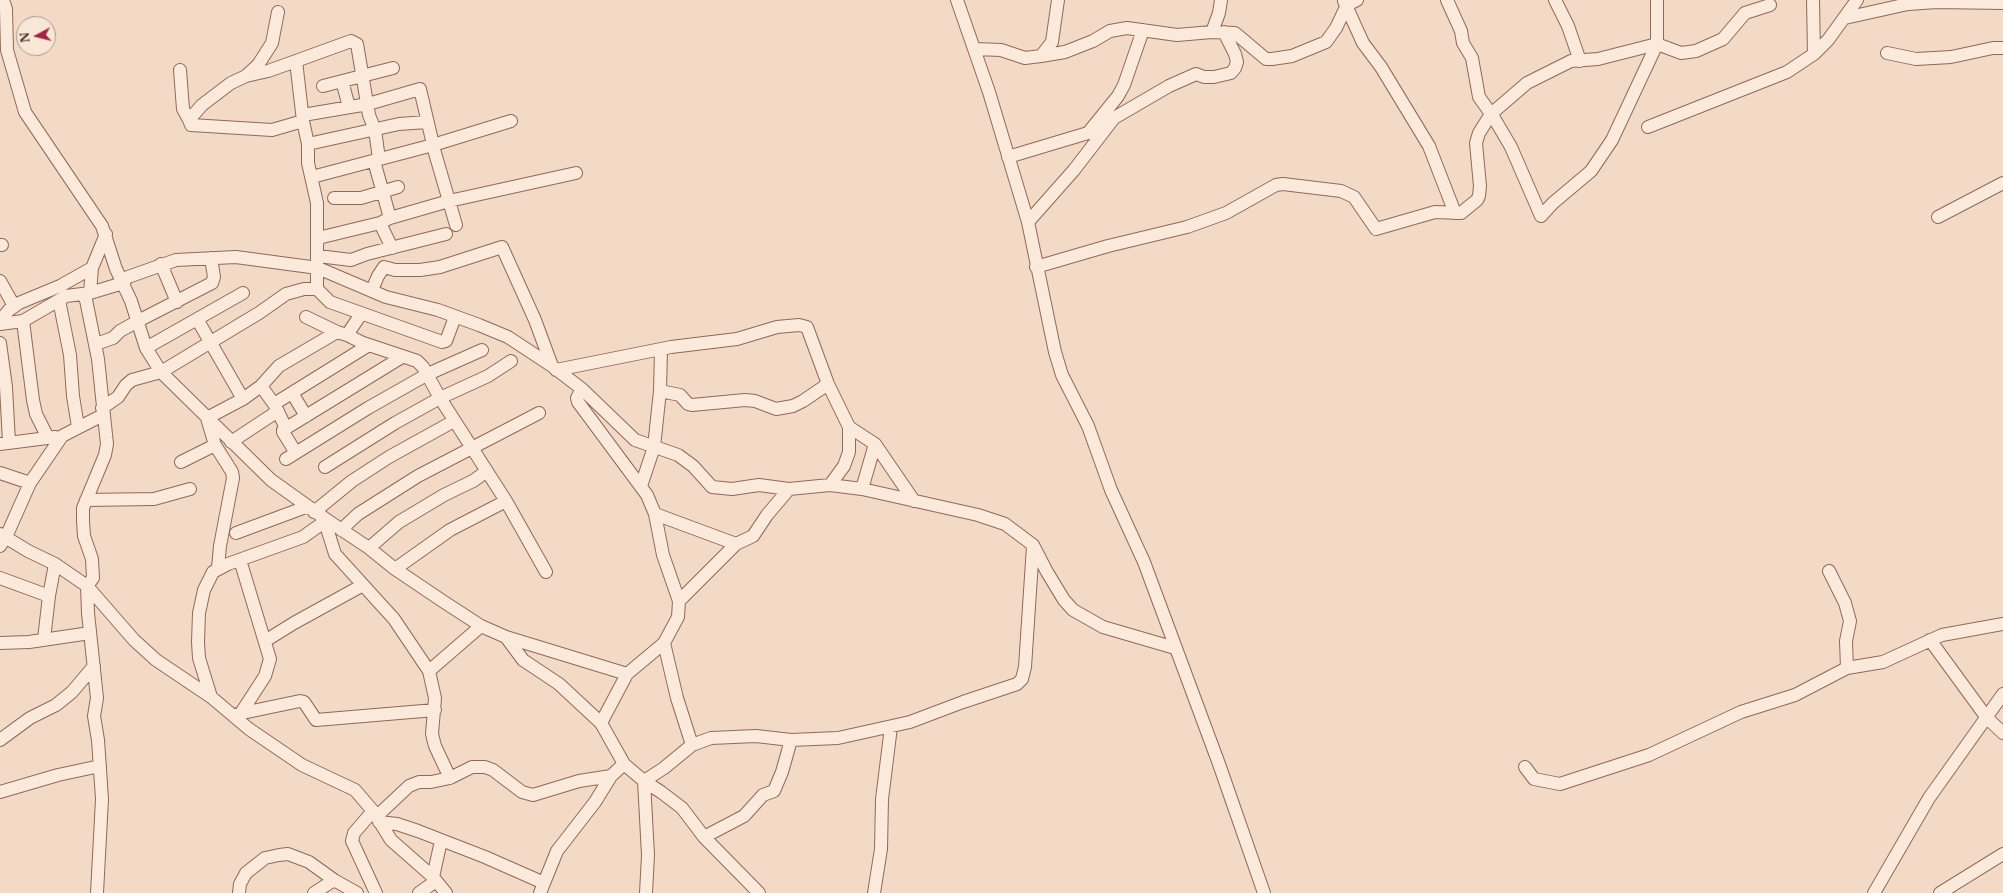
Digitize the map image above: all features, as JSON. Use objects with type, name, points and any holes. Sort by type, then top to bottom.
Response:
[{"type":"street","points":[[3,0],[6,9],[7,50],[25,112],[47,146],[73,180],[106,234],[116,269],[131,301],[146,348],[160,372],[271,480],[326,521],[369,548],[395,569],[481,626],[506,638],[627,674]]},
{"type":"street","points":[[958,0],[975,49],[1028,222],[1036,267],[1055,352],[1062,375],[1088,426],[1111,490],[1144,562],[1219,764],[1264,893]]},
{"type":"street","points":[[1041,56],[1052,42],[1058,0]]},
{"type":"street","points":[[1028,222],[1074,170],[1114,118],[1169,86],[1196,74],[1204,77],[1214,77],[1231,73],[1237,62],[1235,54],[1218,32],[1221,0]]},
{"type":"street","points":[[1447,0],[1461,30],[1464,43],[1472,58],[1477,93],[1511,147],[1541,216],[1553,203],[1591,171],[1612,140],[1658,44],[1656,0]]},
{"type":"street","points":[[1556,0],[1580,61]]},
{"type":"street","points":[[1813,0],[1814,54]]},
{"type":"street","points":[[1648,127],[1787,72],[1814,54],[1845,18],[1857,0]]},
{"type":"street","points":[[975,49],[1001,50],[1025,58],[1041,56],[1065,52],[1118,29],[1143,30],[1178,35],[1218,32],[1235,33],[1266,59],[1292,56],[1326,42],[1336,28],[1349,2]]},
{"type":"street","points":[[1349,2],[1362,43],[1381,67],[1429,146],[1456,213]]},
{"type":"street","points":[[1845,18],[1908,2],[2003,3]]},
{"type":"street","points":[[1036,267],[1108,246],[1193,224],[1226,213],[1276,185],[1289,183],[1341,191],[1354,197],[1376,229],[1435,212],[1461,213],[1477,200],[1479,196],[1480,186],[1476,139],[1491,114],[1527,83],[1571,61],[1598,59],[1658,44],[1681,53],[1696,51],[1723,39],[1745,13],[1770,5]]},
{"type":"street","points":[[246,76],[258,65],[269,49],[278,12]]},
{"type":"street","points":[[1008,158],[1088,133],[1118,96],[1124,84],[1143,30]]},
{"type":"street","points":[[188,120],[211,98],[231,83],[246,76],[268,71],[328,48],[354,41],[357,44],[364,75],[369,115],[375,130],[377,160],[385,221],[392,248]]},
{"type":"street","points":[[1887,53],[1916,59],[1950,57],[1993,48],[2003,48]]},
{"type":"street","points":[[296,61],[303,118],[308,144],[308,163],[317,203],[317,289]]},
{"type":"street","points":[[323,86],[394,68]]},
{"type":"street","points":[[180,70],[184,109],[191,125],[272,130],[286,127],[303,118],[368,104],[420,89],[433,145],[456,225]]},
{"type":"street","points":[[342,81],[349,107]]},
{"type":"street","points":[[308,144],[398,124],[427,122]]},
{"type":"street","points":[[312,177],[433,145],[511,122]]},
{"type":"street","points":[[318,238],[385,221],[449,201],[576,173]]},
{"type":"street","points":[[1938,217],[2003,183]]},
{"type":"street","points":[[334,198],[361,198],[398,187]]},
{"type":"street","points":[[97,893],[102,799],[94,716],[98,698],[90,633],[88,586],[93,578],[92,559],[84,536],[83,508],[105,455],[107,444],[96,344],[86,300],[86,293],[92,268],[106,234]]},
{"type":"street","points":[[318,256],[351,260],[446,234]]},
{"type":"street","points":[[372,290],[384,267],[395,270],[420,270],[440,267],[502,247],[536,320],[554,368]]},
{"type":"street","points":[[0,323],[23,321],[66,296],[86,293],[123,283],[128,277],[161,264],[187,258],[236,257],[318,268],[386,297],[423,306],[479,324],[508,337],[582,389],[635,440],[678,455],[693,466],[710,486],[732,489],[759,485],[789,489],[830,485],[862,489],[978,515],[1005,524],[1033,545],[1050,578],[1064,600],[1073,610],[1103,627],[1175,648]]},
{"type":"street","points":[[96,344],[113,338],[120,331],[138,321],[212,283],[214,277],[211,258]]},
{"type":"street","points":[[161,264],[177,302]]},
{"type":"street","points":[[0,323],[14,306],[60,286],[92,268]]},
{"type":"street","points":[[0,282],[14,306]]},
{"type":"street","points":[[0,343],[6,387],[5,443],[62,436],[103,412],[132,380],[160,372],[210,344],[286,294],[304,289],[317,289],[330,302],[442,342],[446,341],[454,317]]},
{"type":"street","points":[[146,348],[243,293]]},
{"type":"street","points":[[59,300],[70,355],[73,396],[78,427]]},
{"type":"street","points":[[207,418],[243,399],[261,386],[280,366],[342,334],[361,314]]},
{"type":"street","points":[[306,317],[369,345],[417,361],[428,374],[454,421],[488,471],[546,572]]},
{"type":"street","points":[[197,319],[243,399]]},
{"type":"street","points":[[23,321],[33,400],[36,414],[48,438]]},
{"type":"street","points":[[554,368],[737,339],[766,329],[799,325],[807,327],[828,384],[849,427],[849,452],[844,466],[830,485]]},
{"type":"street","points":[[223,457],[234,445],[292,393],[369,345]]},
{"type":"street","points":[[402,357],[286,428],[283,432],[291,456],[368,408],[428,374],[482,350]]},
{"type":"street","points":[[641,486],[654,447],[660,391],[661,350]]},
{"type":"street","points":[[325,467],[395,423],[440,398],[488,376],[511,361]]},
{"type":"street","points":[[660,391],[680,395],[688,404],[692,405],[745,400],[755,401],[776,409],[793,406],[828,384]]},
{"type":"street","points":[[261,386],[276,407],[286,428]]},
{"type":"street","points":[[582,389],[577,398],[578,402],[641,486],[655,514],[663,555],[679,600],[678,617],[664,643],[627,674],[601,723]]},
{"type":"street","points":[[292,393],[306,416]]},
{"type":"street","points":[[342,530],[358,514],[382,498],[472,447],[539,413]]},
{"type":"street","points":[[207,418],[216,445],[232,472],[233,483],[226,515],[218,568]]},
{"type":"street","points":[[236,533],[310,509],[389,457],[454,421]]},
{"type":"street","points":[[849,427],[875,444],[914,501]]},
{"type":"street","points":[[62,436],[30,483],[2,539],[55,564],[88,586],[134,640],[156,660],[237,714],[249,729],[302,765],[355,790],[376,817],[391,840],[435,879],[446,893]]},
{"type":"street","points":[[862,489],[875,444]]},
{"type":"street","points":[[181,462],[216,445]]},
{"type":"street","points":[[369,548],[399,522],[444,495],[473,481],[488,471]]},
{"type":"street","points":[[0,473],[30,483]]},
{"type":"street","points":[[86,500],[154,499],[190,489]]},
{"type":"street","points":[[679,600],[736,544],[753,536],[767,515],[789,489]]},
{"type":"street","points":[[395,569],[450,530],[506,501]]},
{"type":"street","points":[[655,514],[736,544]]},
{"type":"street","points":[[211,697],[198,658],[199,613],[204,590],[213,572],[218,568],[303,537],[326,521]]},
{"type":"street","points":[[326,521],[335,554],[394,619],[429,671],[435,698],[432,734],[435,746],[450,778]]},
{"type":"street","points":[[644,781],[664,768],[692,745],[711,738],[741,736],[791,740],[838,738],[910,722],[1017,684],[1020,681],[1025,667],[1033,545]]},
{"type":"street","points":[[237,714],[259,688],[267,671],[270,659],[240,560]]},
{"type":"street","points":[[44,639],[49,596],[55,564]]},
{"type":"street","points":[[1829,571],[1845,603],[1850,620],[1846,641],[1847,668]]},
{"type":"street","points":[[0,578],[49,596]]},
{"type":"street","points":[[265,641],[294,623],[363,585]]},
{"type":"street","points":[[1524,768],[1534,779],[1560,784],[1649,755],[1741,712],[1794,695],[1847,668],[1883,662],[1942,635],[2003,624]]},
{"type":"street","points":[[429,671],[481,626]]},
{"type":"street","points":[[0,643],[90,633]]},
{"type":"street","points":[[506,638],[523,660],[559,684],[601,723],[624,764],[644,781],[682,808],[704,837],[759,893]]},
{"type":"street","points":[[1930,640],[1987,718],[2003,733]]},
{"type":"street","points":[[664,643],[677,698],[692,745]]},
{"type":"street","points":[[0,740],[30,718],[56,705],[80,684],[94,666]]},
{"type":"street","points":[[1874,893],[1929,798],[2003,694]]},
{"type":"street","points":[[237,714],[300,701],[304,702],[316,720],[435,710]]},
{"type":"street","points":[[874,893],[881,849],[882,799],[891,727]]},
{"type":"street","points":[[704,837],[744,816],[763,795],[774,791],[782,772],[791,740]]},
{"type":"street","points":[[376,817],[485,856],[542,888],[557,851],[595,802],[611,776],[624,764]]},
{"type":"street","points":[[0,792],[58,775],[100,766]]},
{"type":"street","points":[[376,893],[352,841],[354,833],[376,817],[409,786],[418,782],[431,782],[450,778],[472,767],[485,767],[493,770],[522,792],[533,795],[579,781],[611,776]]},
{"type":"street","points":[[644,781],[648,855],[646,893]]},
{"type":"street","points":[[419,893],[435,879],[441,841]]},
{"type":"street","points":[[239,893],[242,878],[250,869],[265,858],[288,854],[309,862],[334,880],[356,893]]},
{"type":"street","points":[[1940,893],[2003,854]]},
{"type":"street","points":[[314,893],[334,880]]}]
